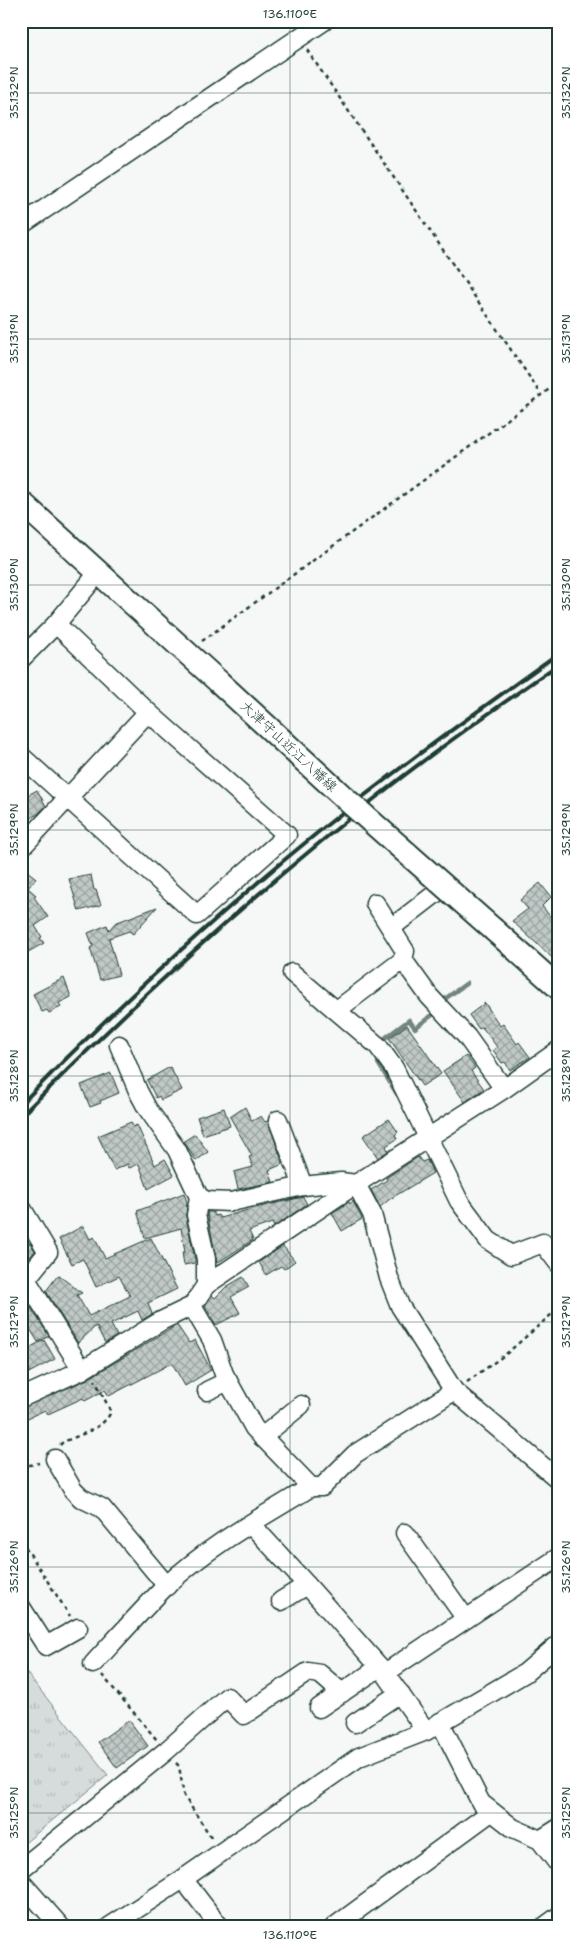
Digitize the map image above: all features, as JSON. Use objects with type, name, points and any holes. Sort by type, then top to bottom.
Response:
[{"type":"main road","name":"大津守山近江八幡線","points":[[21,502],[349,802],[559,988]]},
{"type":"street","points":[[21,224],[310,28]]},
{"type":"street","points":[[21,659],[56,624],[99,572]]},
{"type":"street","points":[[21,756],[197,915],[287,835],[148,712],[56,624]]},
{"type":"street","points":[[21,848],[148,712]]},
{"type":"street","points":[[390,928],[435,894]]},
{"type":"street","points":[[337,1010],[403,960],[405,951],[374,903]]},
{"type":"street","points":[[403,960],[429,996],[467,1037],[504,1088]]},
{"type":"street","points":[[292,973],[378,1046],[394,1068],[459,1201],[488,1240],[511,1255],[543,1243],[559,1264]]},
{"type":"street","points":[[119,1045],[138,1091],[147,1108],[177,1150],[199,1197],[196,1214],[206,1259],[206,1285]]},
{"type":"street","points":[[21,1398],[85,1368],[161,1321],[192,1306],[206,1285],[559,1050]]},
{"type":"street","points":[[278,1120],[303,1186]]},
{"type":"street","points":[[199,1197],[207,1201],[232,1202],[303,1186],[341,1182],[356,1184]]},
{"type":"street","points":[[356,1184],[372,1214],[400,1306],[454,1391],[559,1480]]},
{"type":"street","points":[[21,1207],[48,1252],[26,1279],[85,1368]]},
{"type":"street","points":[[192,1306],[212,1340],[228,1381],[254,1428],[311,1487]]},
{"type":"street","points":[[207,1391],[228,1381]]},
{"type":"street","points":[[93,1664],[167,1586],[214,1548],[311,1487],[322,1487],[355,1454],[454,1391]]},
{"type":"street","points":[[262,1437],[301,1406]]},
{"type":"street","points":[[55,1458],[73,1490],[81,1498],[102,1508],[167,1586]]},
{"type":"street","points":[[251,1524],[383,1670],[400,1693],[433,1727],[481,1803],[513,1828],[540,1840],[559,1865]]},
{"type":"street","points":[[405,1533],[466,1619]]},
{"type":"street","points":[[319,1708],[466,1619],[559,1557]]},
{"type":"street","points":[[281,1601],[307,1584]]},
{"type":"street","points":[[21,1607],[46,1646],[78,1628]]},
{"type":"street","points":[[108,1927],[183,1879],[359,1757],[433,1727],[525,1673],[559,1644]]},
{"type":"street","points":[[21,1869],[166,1751],[227,1697],[244,1715],[308,1672],[320,1674],[342,1693]]},
{"type":"street","points":[[355,1723],[400,1693]]},
{"type":"street","points":[[334,1927],[491,1812]]},
{"type":"street","points":[[540,1840],[559,1828]]},
{"type":"street","points":[[183,1879],[220,1927]]},
{"type":"street","points":[[21,1882],[60,1927]]},
{"type":"street","points":[[544,1927],[559,1916]]},
{"type":"path","points":[[310,28],[541,394]]},
{"type":"path","points":[[186,652],[559,382]]},
{"type":"path","points":[[454,1391],[506,1354],[559,1308]]},
{"type":"path","points":[[21,1468],[55,1458],[63,1442],[99,1425],[108,1418],[111,1412],[85,1368]]},
{"type":"path","points":[[21,1540],[78,1628]]},
{"type":"green space","points":[[21,1666],[108,1775],[21,1846]]},
{"type":"building","points":[[37,790],[46,806],[38,814],[21,824],[21,799]]},
{"type":"building","points":[[21,866],[36,878],[28,888],[36,895],[34,897],[48,917],[35,926],[44,943],[21,956]]},
{"type":"building","points":[[91,875],[94,890],[96,890],[101,905],[79,911],[69,879]]},
{"type":"building","points":[[540,883],[551,897],[542,906],[559,928],[559,964],[512,921],[528,909],[520,900]]},
{"type":"building","points":[[157,907],[133,934],[129,931],[109,938],[119,975],[100,980],[90,948],[93,946],[88,933],[107,925],[109,930],[115,923]]},
{"type":"building","points":[[64,978],[71,997],[59,1003],[61,1007],[49,1013],[47,1010],[42,1012],[33,994]]},
{"type":"building","points":[[485,1003],[500,1026],[503,1024],[517,1044],[519,1042],[530,1057],[510,1070],[505,1062],[502,1063],[493,1050],[497,1047],[482,1027],[479,1029],[469,1015]]},
{"type":"building","points":[[407,1025],[441,1074],[422,1086],[389,1038]]},
{"type":"building","points":[[466,1056],[475,1068],[471,1071],[484,1089],[465,1102],[443,1071]]},
{"type":"building","points":[[170,1067],[182,1090],[161,1100],[159,1096],[156,1098],[147,1080]]},
{"type":"building","points":[[111,1073],[119,1093],[90,1107],[81,1085]]},
{"type":"building","points":[[245,1107],[252,1121],[261,1116],[265,1122],[268,1121],[283,1164],[269,1170],[273,1182],[238,1189],[234,1172],[253,1167],[249,1157],[252,1156],[230,1117]]},
{"type":"building","points":[[224,1108],[230,1126],[203,1135],[197,1117]]},
{"type":"building","points":[[389,1119],[398,1132],[395,1135],[397,1139],[386,1146],[388,1151],[378,1158],[363,1136]]},
{"type":"building","points":[[131,1122],[133,1127],[137,1125],[155,1165],[165,1159],[174,1175],[148,1189],[139,1164],[129,1168],[128,1164],[114,1170],[98,1136]]},
{"type":"building","points":[[195,1134],[208,1152],[196,1161],[184,1141]]},
{"type":"building","points":[[418,1157],[422,1162],[427,1160],[433,1173],[380,1207],[371,1190]]},
{"type":"building","points":[[184,1193],[187,1202],[186,1217],[195,1263],[184,1265],[182,1252],[185,1252],[181,1228],[145,1238],[137,1211]]},
{"type":"building","points":[[303,1197],[307,1204],[274,1227],[272,1223],[249,1231],[253,1240],[217,1263],[207,1212],[213,1212],[215,1216],[218,1215],[220,1218]]},
{"type":"building","points":[[353,1201],[362,1219],[342,1231],[332,1213]]},
{"type":"building","points":[[83,1226],[90,1239],[94,1237],[105,1258],[151,1238],[177,1289],[148,1303],[152,1314],[142,1320],[138,1311],[111,1324],[117,1336],[105,1343],[96,1326],[78,1343],[46,1291],[58,1275],[82,1293],[77,1295],[89,1316],[130,1296],[119,1276],[96,1287],[83,1259],[72,1264],[59,1239]]},
{"type":"building","points":[[21,1238],[31,1244],[35,1251],[21,1268]]},
{"type":"building","points":[[283,1246],[295,1261],[284,1269],[281,1266],[266,1275],[259,1262]]},
{"type":"building","points":[[243,1277],[249,1287],[231,1297],[240,1313],[216,1325],[205,1306],[212,1295],[215,1298],[226,1287]]},
{"type":"building","points":[[21,1292],[49,1336],[38,1342],[21,1314]]},
{"type":"building","points":[[177,1325],[189,1343],[195,1340],[211,1370],[185,1386],[172,1363],[109,1396],[105,1390],[85,1401],[83,1398],[48,1414],[45,1410],[21,1421],[21,1408],[86,1380]]},
{"type":"building","points":[[44,1340],[55,1359],[21,1377],[21,1352]]},
{"type":"building","points":[[129,1720],[148,1746],[117,1768],[98,1742]]},
{"type":"waterway","points":[[442,1001],[467,983]]},
{"type":"waterway","points":[[381,1041],[409,1020],[415,1028],[435,1013]]},
{"type":"waterway","points":[[378,1063],[397,1094]]},
{"type":"railway","points":[[21,1104],[93,1032],[168,962],[283,861],[410,761],[559,653]]},
{"type":"railway","points":[[21,1116],[156,986],[296,862],[413,768],[559,664]]}]
